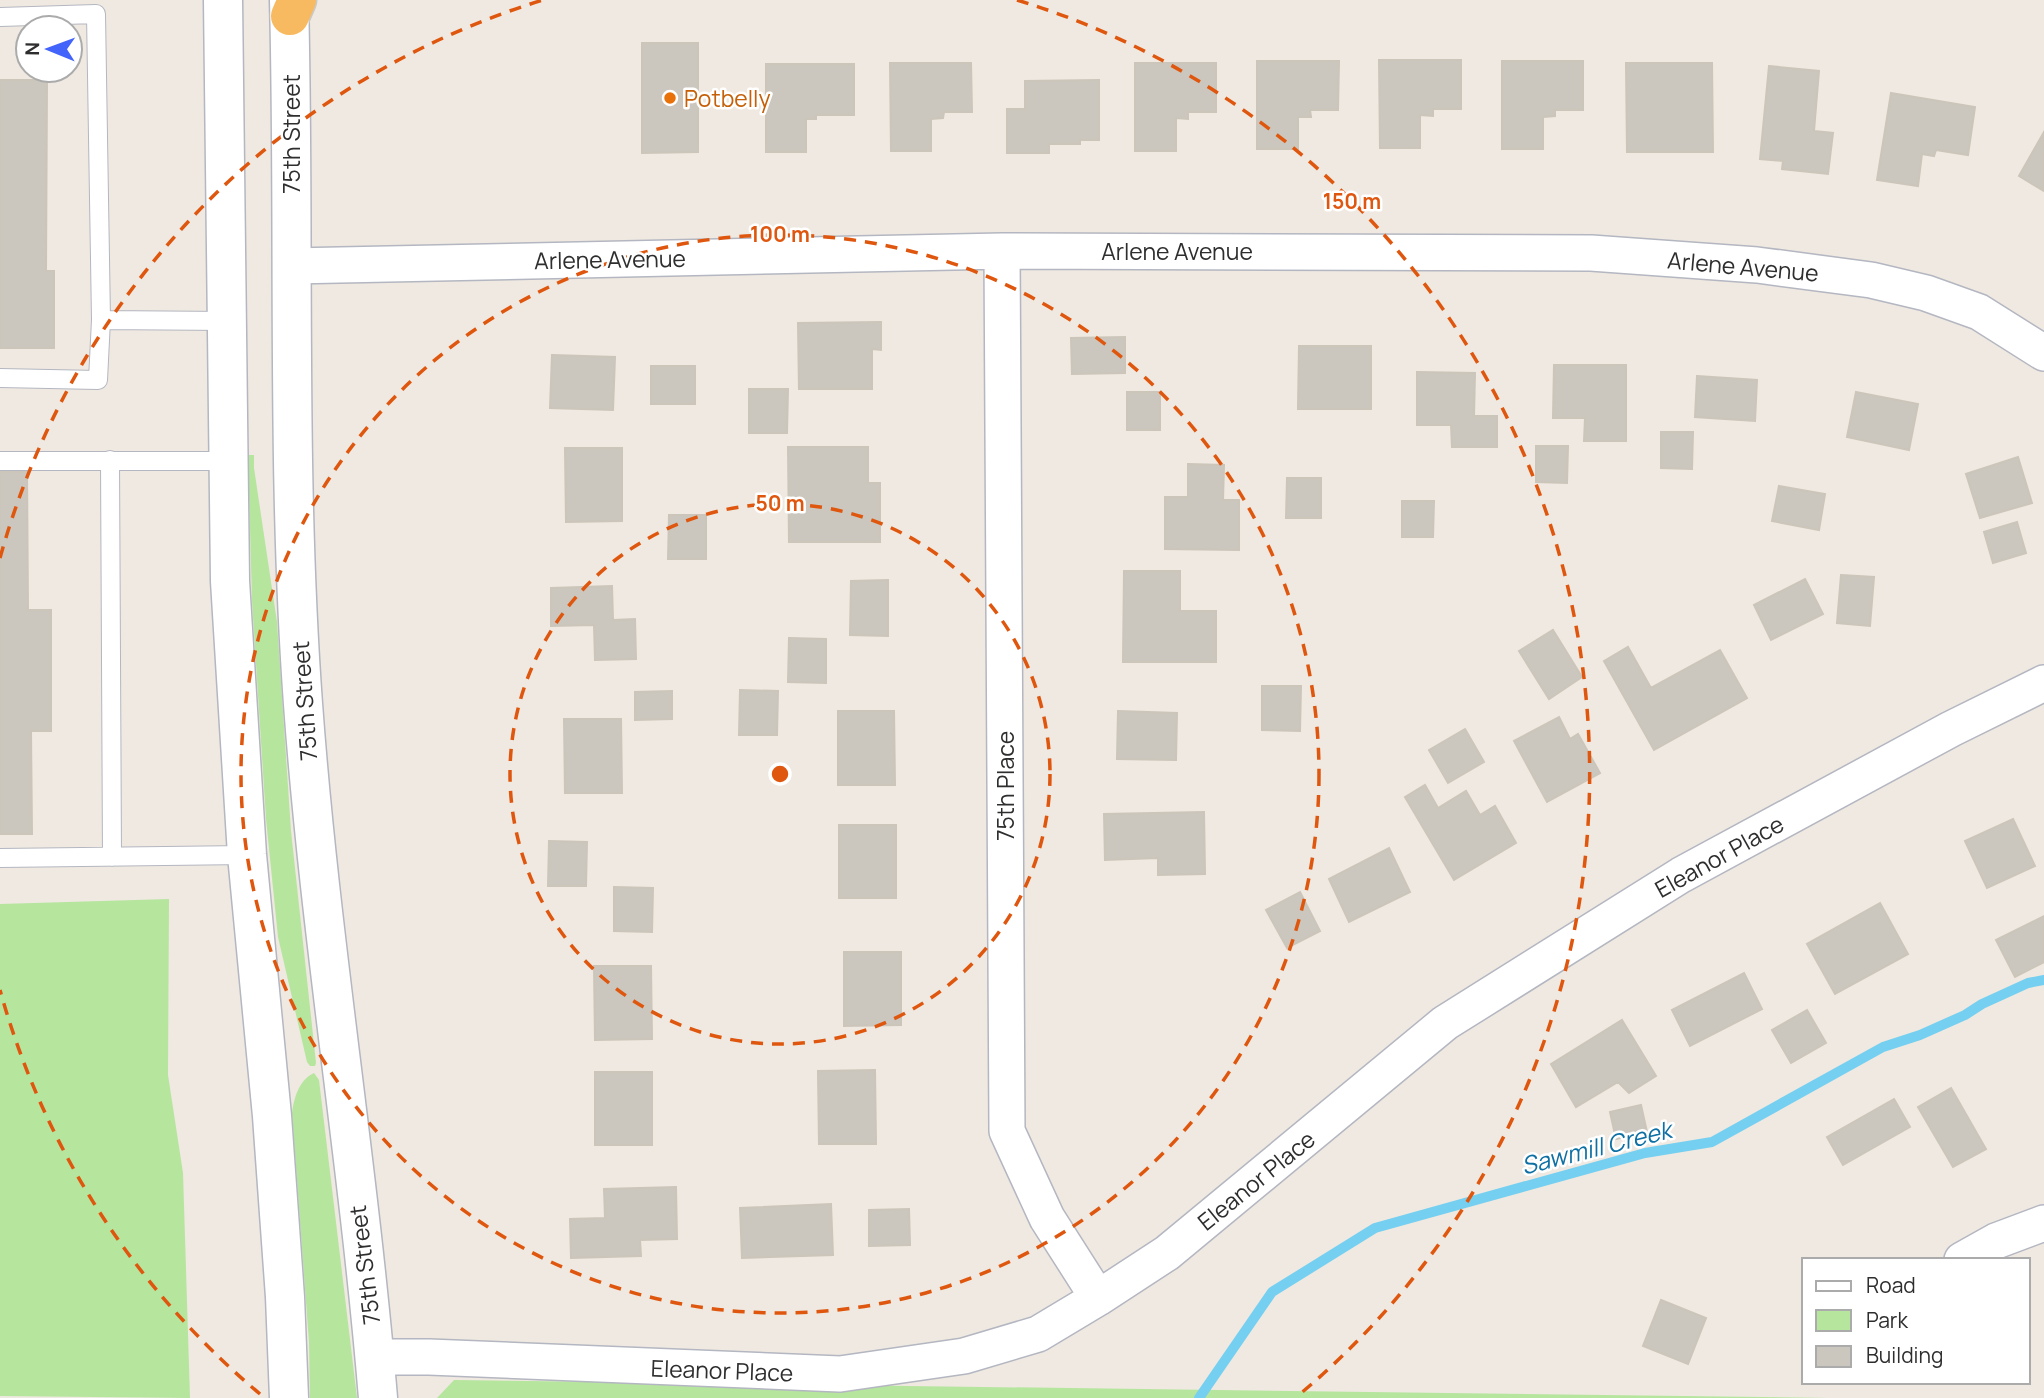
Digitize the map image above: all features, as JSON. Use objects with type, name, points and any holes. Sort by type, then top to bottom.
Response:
[{"type":"main road","points":[[223,0],[230,580],[247,855],[272,1116],[289,1398]]},
{"type":"main road","name":"75th Street","points":[[292,5],[291,266],[296,541],[303,703],[323,924],[378,1398]]},
{"type":"street","name":"Arlene Avenue","points":[[291,266],[1002,251],[1591,253],[1757,265],[1831,274],[1926,293],[1979,312],[2044,353]]},
{"type":"street","name":"75th Place","points":[[1002,251],[1007,1131],[1047,1218],[1098,1298]]},
{"type":"street","name":"Eleanor Place","points":[[375,1357],[840,1374],[964,1356],[1038,1334],[1167,1253],[1445,1023],[1681,875],[1951,729],[2044,683]]},
{"type":"street","points":[[1966,1258],[1996,1241],[2044,1223]]},
{"type":"lane","points":[[0,17],[96,14],[101,320],[98,380],[0,378]]},
{"type":"lane","points":[[101,320],[227,321]]},
{"type":"lane","points":[[0,460],[228,461]]},
{"type":"lane","points":[[110,460],[112,857]]},
{"type":"lane","points":[[0,858],[247,855]]},
{"type":"green space","points":[[248,455],[254,455],[277,622],[291,831],[315,1066],[310,1066],[307,1062],[278,937],[266,819],[252,601]]},
{"type":"green space","points":[[169,899],[168,1075],[183,1173],[190,1398],[0,1396],[0,904]]},
{"type":"green space","points":[[314,1073],[319,1080],[357,1398],[310,1398],[309,1342],[292,1113],[301,1085]]},
{"type":"green space","points":[[454,1380],[1828,1398],[437,1398]]},
{"type":"building","name":"Potbelly","points":[[642,43],[698,43],[698,152],[642,153]]},
{"type":"building","points":[[1379,60],[1461,60],[1461,109],[1433,109],[1433,116],[1420,115],[1420,148],[1380,148]]},
{"type":"building","points":[[1257,61],[1339,61],[1338,110],[1310,110],[1311,117],[1298,117],[1298,149],[1257,149]]},
{"type":"building","points":[[1502,61],[1583,61],[1583,110],[1555,110],[1555,116],[1543,117],[1543,149],[1502,149]]},
{"type":"building","points":[[890,63],[971,63],[972,112],[944,112],[943,118],[931,119],[931,151],[891,151]]},
{"type":"building","points":[[1135,63],[1216,63],[1216,112],[1188,112],[1188,119],[1176,118],[1176,151],[1135,151]]},
{"type":"building","points":[[1626,63],[1712,63],[1713,152],[1627,152]]},
{"type":"building","points":[[766,64],[854,64],[854,115],[816,115],[816,119],[806,119],[806,152],[766,152]]},
{"type":"building","points":[[1769,66],[1819,71],[1814,131],[1833,133],[1828,174],[1782,169],[1783,161],[1760,159]]},
{"type":"building","points":[[0,80],[14,80],[14,84],[47,84],[46,271],[54,271],[54,348],[0,348]]},
{"type":"building","points":[[1099,80],[1099,140],[1080,140],[1080,144],[1049,144],[1049,153],[1007,153],[1007,109],[1025,109],[1025,81]]},
{"type":"building","points":[[1891,93],[1975,107],[1968,155],[1936,150],[1934,156],[1922,154],[1918,186],[1877,180]]},
{"type":"building","points":[[2044,132],[2044,191],[2019,176]]},
{"type":"building","points":[[881,322],[881,350],[872,349],[872,389],[799,389],[798,323]]},
{"type":"building","points":[[1125,337],[1125,373],[1072,374],[1071,338]]},
{"type":"building","points":[[1299,346],[1371,346],[1371,409],[1298,409]]},
{"type":"building","points":[[552,355],[615,357],[613,410],[550,408]]},
{"type":"building","points":[[1554,365],[1626,365],[1626,441],[1584,441],[1585,418],[1553,418]]},
{"type":"building","points":[[651,366],[695,366],[695,404],[651,404]]},
{"type":"building","points":[[1417,372],[1475,373],[1474,416],[1497,416],[1497,447],[1452,447],[1451,425],[1417,425]]},
{"type":"building","points":[[1697,376],[1757,380],[1755,421],[1695,417]]},
{"type":"building","points":[[749,389],[788,389],[787,433],[749,433]]},
{"type":"building","points":[[1127,392],[1160,392],[1160,430],[1127,430]]},
{"type":"building","points":[[1856,392],[1918,404],[1909,450],[1847,437]]},
{"type":"building","points":[[1661,432],[1693,432],[1692,469],[1661,468]]},
{"type":"building","points":[[1536,446],[1568,446],[1567,483],[1536,482]]},
{"type":"building","points":[[788,447],[868,447],[868,483],[880,483],[880,542],[789,542]]},
{"type":"building","points":[[565,448],[622,448],[622,521],[566,522]]},
{"type":"building","points":[[2018,457],[2032,503],[1980,518],[1966,474]]},
{"type":"building","points":[[1188,464],[1224,465],[1223,500],[1239,500],[1239,550],[1165,549],[1165,497],[1188,497]]},
{"type":"building","points":[[0,472],[27,472],[28,610],[51,610],[51,731],[31,731],[32,834],[0,834]]},
{"type":"building","points":[[1287,478],[1321,478],[1321,518],[1286,518]]},
{"type":"building","points":[[1779,486],[1825,494],[1819,530],[1772,521]]},
{"type":"building","points":[[1402,501],[1434,501],[1433,537],[1402,537]]},
{"type":"building","points":[[669,515],[706,515],[706,559],[668,559]]},
{"type":"building","points":[[2017,522],[2026,553],[1993,563],[1984,532]]},
{"type":"building","points":[[1124,571],[1180,571],[1180,611],[1216,611],[1216,662],[1123,662]]},
{"type":"building","points":[[1841,575],[1874,577],[1870,626],[1837,623]]},
{"type":"building","points":[[1805,579],[1823,614],[1771,640],[1754,605]]},
{"type":"building","points":[[888,580],[888,636],[850,635],[851,581]]},
{"type":"building","points":[[612,586],[613,620],[635,619],[636,659],[595,660],[594,625],[551,626],[551,588]]},
{"type":"building","points":[[1553,630],[1582,677],[1549,699],[1519,651]]},
{"type":"building","points":[[789,638],[826,639],[826,683],[788,682]]},
{"type":"building","points":[[1628,647],[1651,688],[1720,650],[1747,698],[1654,750],[1604,661]]},
{"type":"building","points":[[1262,686],[1301,686],[1300,731],[1262,730]]},
{"type":"building","points":[[740,690],[778,691],[777,735],[739,735]]},
{"type":"building","points":[[672,691],[672,719],[635,720],[635,692]]},
{"type":"building","points":[[838,711],[894,711],[895,785],[838,785]]},
{"type":"building","points":[[1118,711],[1177,713],[1176,760],[1117,759]]},
{"type":"building","points":[[1559,717],[1570,739],[1578,734],[1600,773],[1547,802],[1514,741]]},
{"type":"building","points":[[564,719],[621,719],[622,793],[565,793]]},
{"type":"building","points":[[1465,729],[1484,762],[1448,783],[1429,750]]},
{"type":"building","points":[[1425,785],[1438,808],[1466,791],[1480,815],[1495,806],[1516,843],[1454,880],[1405,797]]},
{"type":"building","points":[[1204,812],[1205,874],[1158,875],[1158,858],[1105,860],[1104,814]]},
{"type":"building","points":[[2013,819],[2035,866],[1987,888],[1965,841]]},
{"type":"building","points":[[839,825],[896,825],[896,898],[839,898]]},
{"type":"building","points":[[549,841],[587,842],[586,886],[548,886]]},
{"type":"building","points":[[1389,848],[1410,892],[1349,922],[1329,879]]},
{"type":"building","points":[[614,887],[653,888],[652,932],[614,931]]},
{"type":"building","points":[[1300,892],[1320,931],[1287,948],[1266,910]]},
{"type":"building","points":[[1880,903],[1908,954],[1835,994],[1807,944]]},
{"type":"building","points":[[2044,916],[2044,962],[2015,977],[1996,940]]},
{"type":"building","points":[[844,952],[901,952],[901,1025],[844,1026]]},
{"type":"building","points":[[594,966],[651,966],[652,1039],[595,1040]]},
{"type":"building","points":[[1744,973],[1762,1009],[1690,1046],[1672,1010]]},
{"type":"building","points":[[1807,1010],[1826,1043],[1791,1063],[1772,1030]]},
{"type":"building","points":[[1622,1020],[1656,1076],[1629,1093],[1618,1082],[1576,1107],[1551,1064]]},
{"type":"building","points":[[875,1070],[876,1144],[819,1144],[818,1071]]},
{"type":"building","points":[[595,1072],[652,1072],[652,1145],[595,1145]]},
{"type":"building","points":[[1951,1088],[1986,1149],[1953,1167],[1918,1107]]},
{"type":"building","points":[[1894,1099],[1910,1127],[1843,1165],[1827,1137]]},
{"type":"building","points":[[1641,1105],[1647,1132],[1616,1139],[1610,1112]]},
{"type":"building","points":[[676,1187],[677,1239],[640,1240],[641,1256],[571,1258],[570,1219],[605,1218],[604,1189]]},
{"type":"building","points":[[831,1204],[833,1255],[742,1258],[740,1208]]},
{"type":"building","points":[[909,1209],[910,1245],[869,1246],[869,1210]]},
{"type":"building","points":[[1661,1300],[1706,1318],[1688,1364],[1643,1346]]},
{"type":"waterway","name":"Sawmill Creek","points":[[1199,1398],[1272,1292],[1375,1228],[1645,1153],[1712,1142],[1883,1047],[1920,1035],[2028,983],[2044,980]]},
{"type":"place","name":"Potbelly","points":[[670,98]]}]
